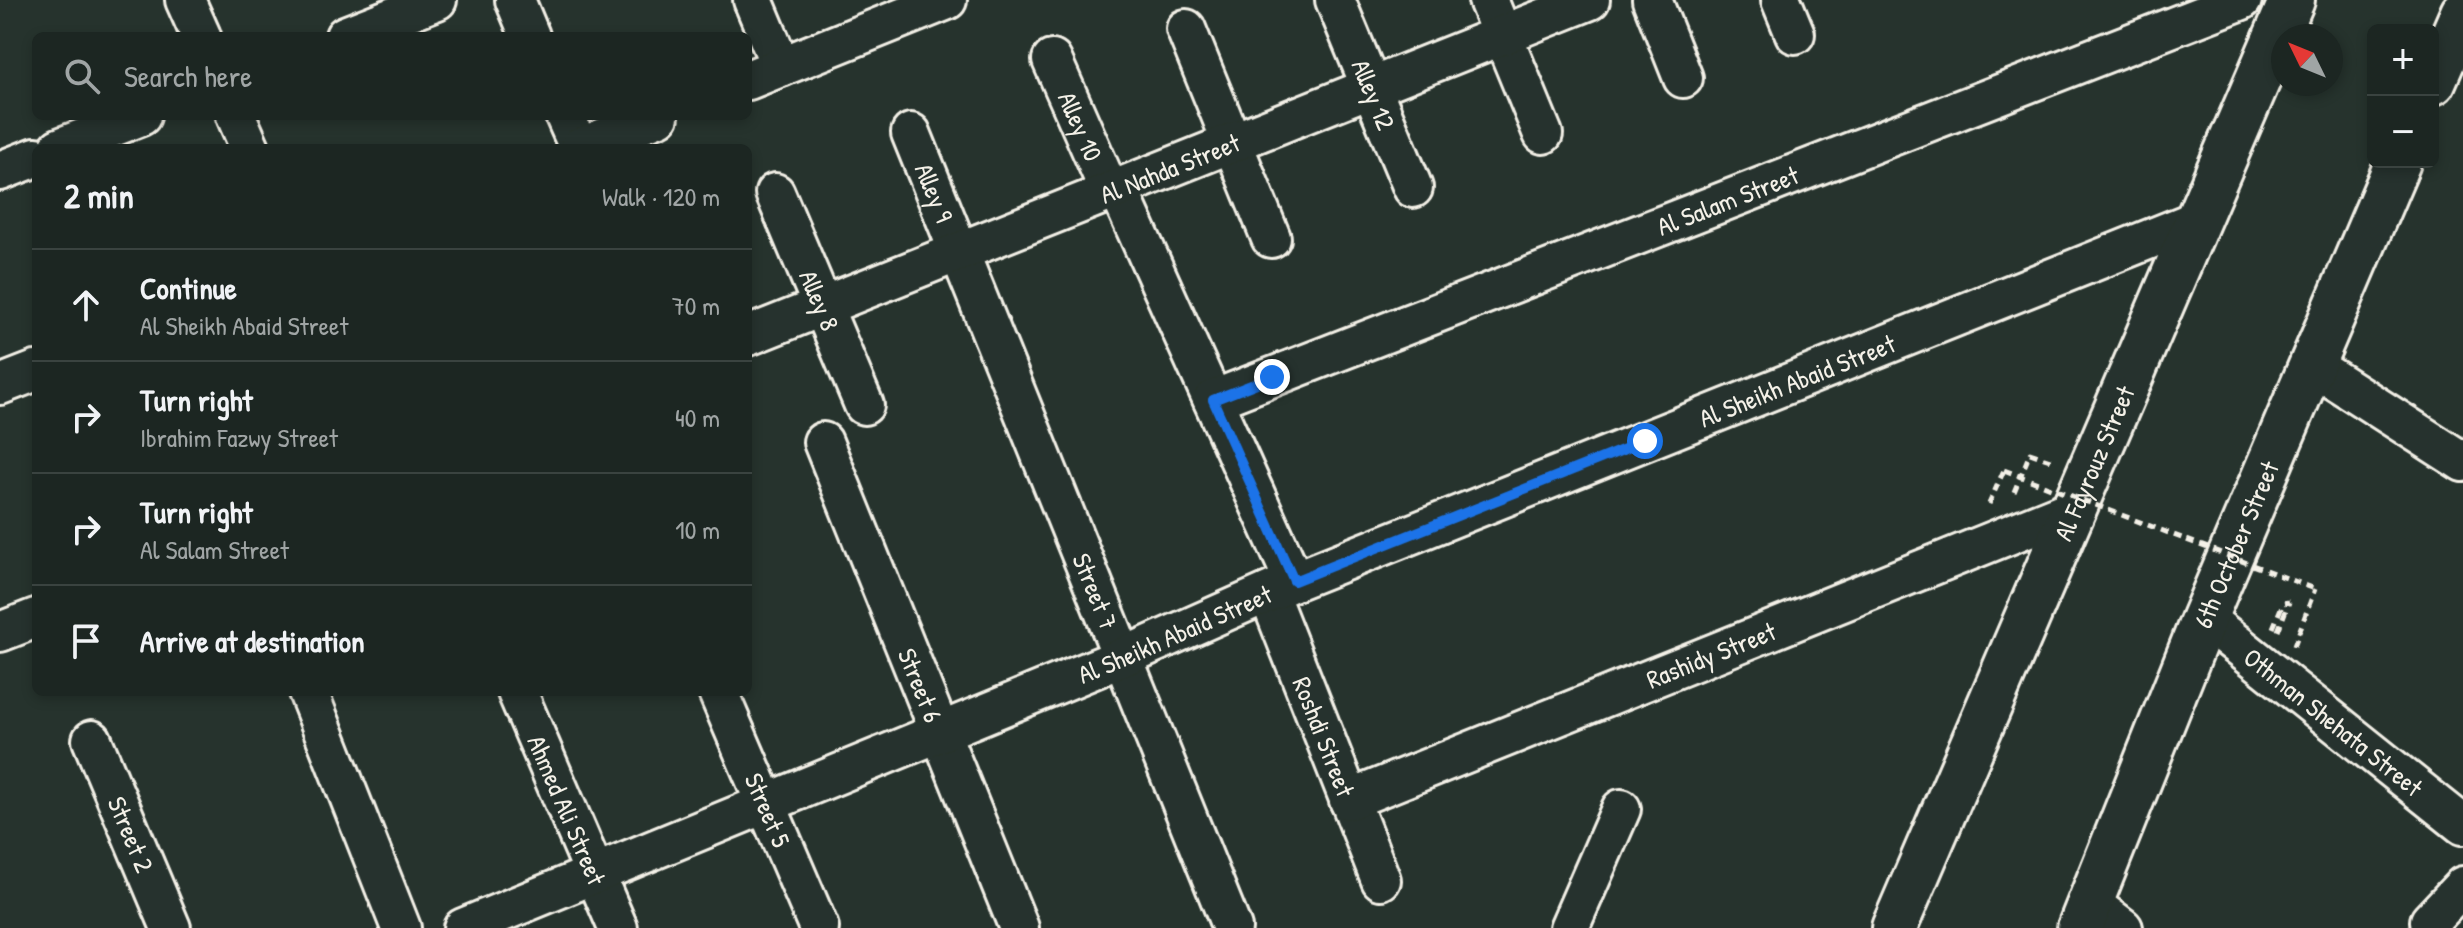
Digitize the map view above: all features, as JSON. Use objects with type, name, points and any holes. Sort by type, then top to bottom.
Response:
[{"type":"main road","name":"Al Fayrouz Street","points":[[1894,928],[2292,0]]},
{"type":"main road","points":[[2439,68],[2463,13]]},
{"type":"main road","name":"6th October Street","points":[[2098,920],[2204,618],[2395,168]]},
{"type":"street","points":[[185,0],[199,32]]},
{"type":"street","points":[[355,32],[437,0]]},
{"type":"street","points":[[515,0],[528,32]]},
{"type":"street","points":[[753,0],[764,74],[947,0]]},
{"type":"street","name":"Alley 12","points":[[1335,0],[1413,188]]},
{"type":"street","points":[[1488,0],[1543,134]]},
{"type":"street","name":"Al Nahda Street","points":[[752,334],[1590,0]]},
{"type":"street","points":[[1652,0],[1683,78]]},
{"type":"street","name":"Al Salam Street","points":[[1213,400],[2242,0]]},
{"type":"street","points":[[1186,29],[1271,238]]},
{"type":"street","name":"Alley 10","points":[[1052,60],[1213,400]]},
{"type":"street","points":[[69,144],[131,120]]},
{"type":"street","points":[[238,120],[248,144]]},
{"type":"street","points":[[567,120],[577,144]]},
{"type":"street","points":[[589,144],[649,120]]},
{"type":"street","name":"Alley 9","points":[[911,133],[959,253]]},
{"type":"street","points":[[0,171],[32,159]]},
{"type":"street","name":"Alley 8","points":[[775,193],[864,405]]},
{"type":"street","name":"Al Sheikh Abaid Street","points":[[463,928],[1123,657],[1281,587],[2200,219]]},
{"type":"street","name":"Street 7","points":[[959,253],[1232,928]]},
{"type":"street","points":[[2310,364],[2463,462]]},
{"type":"street","points":[[0,385],[32,373]]},
{"type":"street","name":"Roshdi Street","points":[[1213,400],[1281,587],[1349,800],[1381,880]]},
{"type":"street","name":"Street 6","points":[[823,442],[1019,928]]},
{"type":"street","name":"Rashidy Street","points":[[1349,800],[2073,509]]},
{"type":"street","name":"Othman Shehata Street","points":[[2204,618],[2463,825]]},
{"type":"street","points":[[0,632],[32,620]]},
{"type":"street","points":[[310,696],[401,928]]},
{"type":"street","name":"Ahmed Ali Street","points":[[519,696],[618,928]]},
{"type":"street","name":"Street 5","points":[[720,696],[819,928]]},
{"type":"street","name":"Street 2","points":[[92,740],[171,928]]},
{"type":"street","points":[[1569,928],[1621,809]]},
{"type":"street","points":[[2430,921],[2463,886]]},
{"type":"path","points":[[2009,503],[2030,453]]},
{"type":"path","points":[[1996,512],[1987,509],[2004,470],[2315,589],[2291,654]]},
{"type":"path","points":[[2276,636],[2289,602]]},
{"type":"route","points":[[1272,377],[1213,400],[1294,581],[1645,441]]}]
